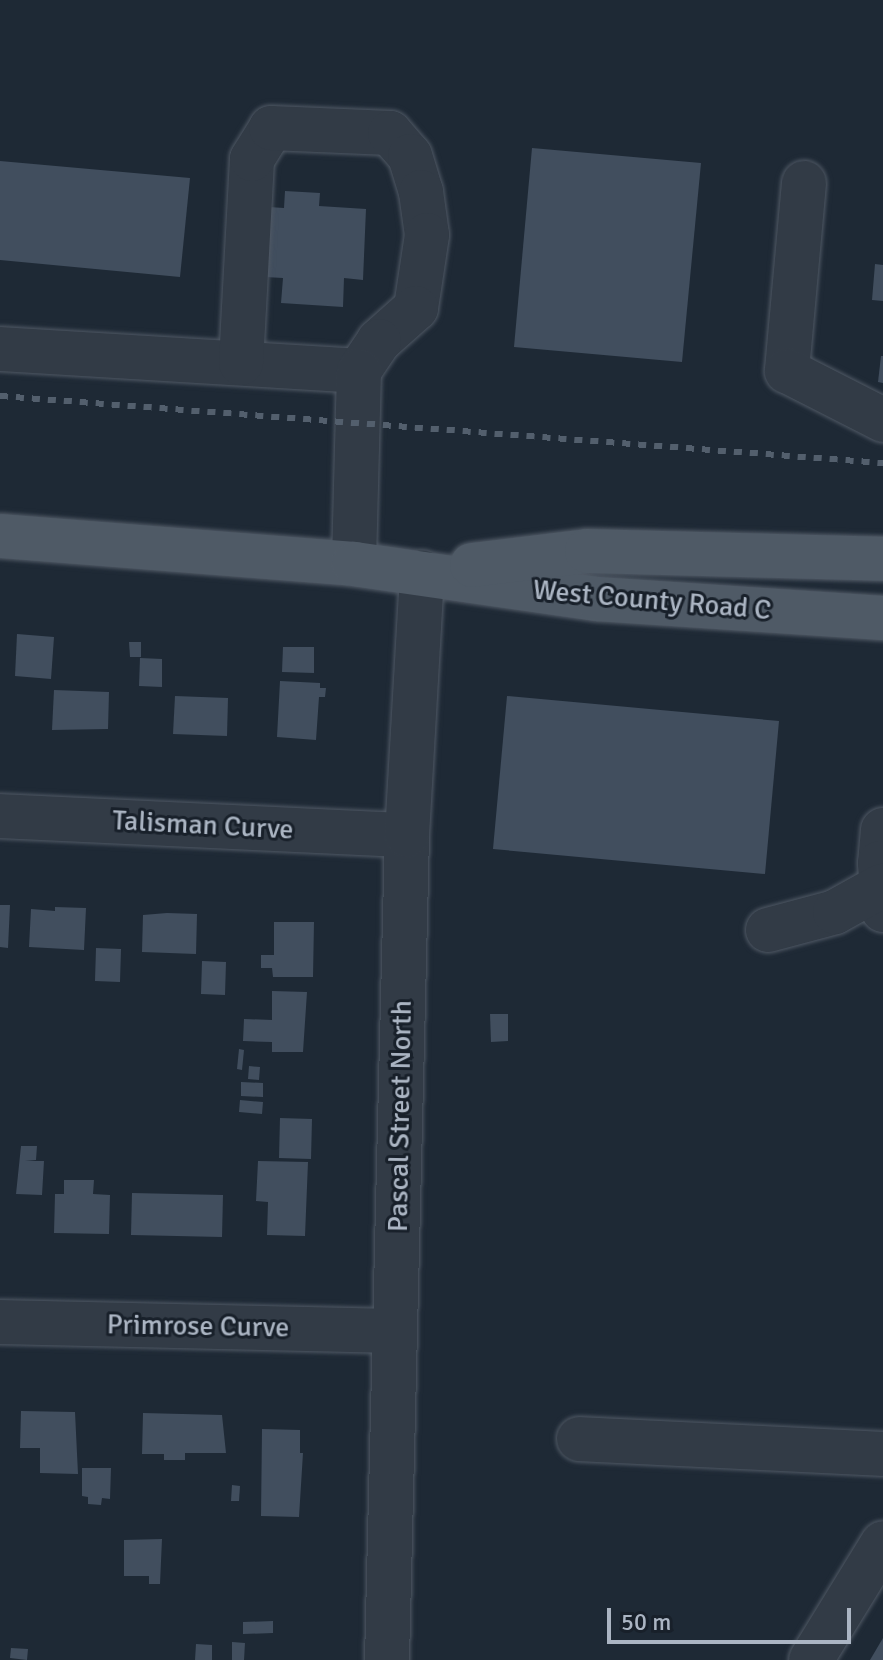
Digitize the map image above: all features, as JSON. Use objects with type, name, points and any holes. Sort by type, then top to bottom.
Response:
[{"type":"main road","name":"West County Road C","points":[[0,536],[354,564],[597,599],[883,618]]},
{"type":"main road","name":"West County Road C","points":[[422,572],[587,551],[883,559]]},
{"type":"street","points":[[241,363],[252,159],[271,128],[390,133],[410,156],[421,192],[427,235],[416,308],[379,341],[359,371],[354,564]]},
{"type":"street","points":[[804,183],[787,371],[883,420]]},
{"type":"street","points":[[0,349],[359,371]]},
{"type":"street","name":"Pascal Street North","points":[[387,1660],[407,835],[422,572]]},
{"type":"street","name":"Talisman Curve","points":[[0,816],[407,835]]},
{"type":"street","points":[[768,930],[882,898],[883,830]]},
{"type":"street","name":"Primrose Curve","points":[[0,1322],[395,1331]]},
{"type":"street","points":[[579,1439],[883,1454]]},
{"type":"street","points":[[811,1660],[883,1543]]},
{"type":"building","points":[[532,148],[701,163],[682,362],[514,347]]},
{"type":"building","points":[[0,161],[190,178],[180,277],[0,260]]},
{"type":"building","points":[[285,191],[320,193],[319,206],[366,209],[363,280],[344,278],[343,307],[281,303],[283,278],[265,277],[269,207],[284,208]]},
{"type":"building","points":[[875,264],[883,265],[883,301],[872,300]]},
{"type":"building","points":[[883,356],[883,383],[878,382]]},
{"type":"building","points":[[17,634],[54,637],[51,679],[15,676]]},
{"type":"building","points":[[129,642],[141,642],[141,657],[130,657]]},
{"type":"building","points":[[283,647],[314,647],[314,673],[282,672]]},
{"type":"building","points":[[140,658],[162,659],[162,687],[139,686]]},
{"type":"building","points":[[280,681],[320,683],[320,688],[326,688],[325,697],[319,697],[316,740],[277,737]]},
{"type":"building","points":[[54,690],[109,692],[108,729],[52,730]]},
{"type":"building","points":[[175,696],[228,698],[227,736],[173,734]]},
{"type":"building","points":[[507,696],[779,721],[765,874],[493,849]]},
{"type":"building","points":[[0,905],[10,905],[8,948],[0,947]]},
{"type":"building","points":[[55,907],[86,908],[84,950],[29,947],[31,909],[55,911]]},
{"type":"building","points":[[197,914],[196,954],[142,952],[143,915]]},
{"type":"building","points":[[274,922],[314,922],[313,977],[273,977],[272,968],[261,968],[261,955],[274,955]]},
{"type":"building","points":[[96,948],[121,949],[120,982],[95,981]]},
{"type":"building","points":[[202,961],[226,962],[225,995],[201,994]]},
{"type":"building","points":[[272,991],[307,992],[303,1052],[272,1052],[272,1042],[243,1041],[244,1019],[272,1020]]},
{"type":"building","points":[[490,1014],[508,1014],[508,1041],[491,1042]]},
{"type":"building","points":[[239,1049],[244,1050],[242,1070],[237,1069]]},
{"type":"building","points":[[249,1066],[260,1067],[259,1080],[248,1079]]},
{"type":"building","points":[[241,1082],[263,1083],[263,1097],[241,1096]]},
{"type":"building","points":[[240,1100],[263,1102],[262,1114],[239,1112]]},
{"type":"building","points":[[280,1118],[312,1119],[311,1159],[279,1158]]},
{"type":"building","points":[[21,1146],[37,1146],[36,1160],[25,1161],[44,1161],[42,1195],[16,1194]]},
{"type":"building","points":[[258,1161],[308,1162],[305,1236],[267,1235],[268,1202],[256,1201]]},
{"type":"building","points":[[64,1180],[94,1180],[93,1194],[110,1195],[109,1234],[54,1233],[55,1194],[64,1194]]},
{"type":"building","points":[[132,1193],[223,1195],[222,1237],[131,1235]]},
{"type":"building","points":[[21,1411],[75,1412],[78,1474],[40,1473],[40,1448],[20,1448]]},
{"type":"building","points":[[143,1413],[222,1415],[226,1453],[185,1453],[185,1460],[164,1460],[164,1454],[142,1454]]},
{"type":"building","points":[[262,1429],[300,1430],[300,1453],[303,1453],[299,1517],[261,1516]]},
{"type":"building","points":[[82,1468],[111,1468],[110,1499],[102,1498],[101,1505],[88,1504],[88,1497],[82,1496]]},
{"type":"building","points":[[232,1485],[240,1486],[239,1501],[231,1501]]},
{"type":"building","points":[[162,1539],[160,1584],[149,1584],[149,1576],[124,1576],[124,1540]]},
{"type":"building","points":[[273,1621],[273,1633],[243,1634],[243,1622]]},
{"type":"building","points":[[883,1638],[883,1660],[870,1660]]},
{"type":"building","points":[[232,1642],[245,1643],[244,1660],[232,1660]]},
{"type":"building","points":[[196,1644],[212,1645],[212,1660],[195,1660]]},
{"type":"building","points":[[11,1648],[28,1649],[27,1660],[10,1658]]},
{"type":"railway","points":[[0,396],[883,463]]}]
